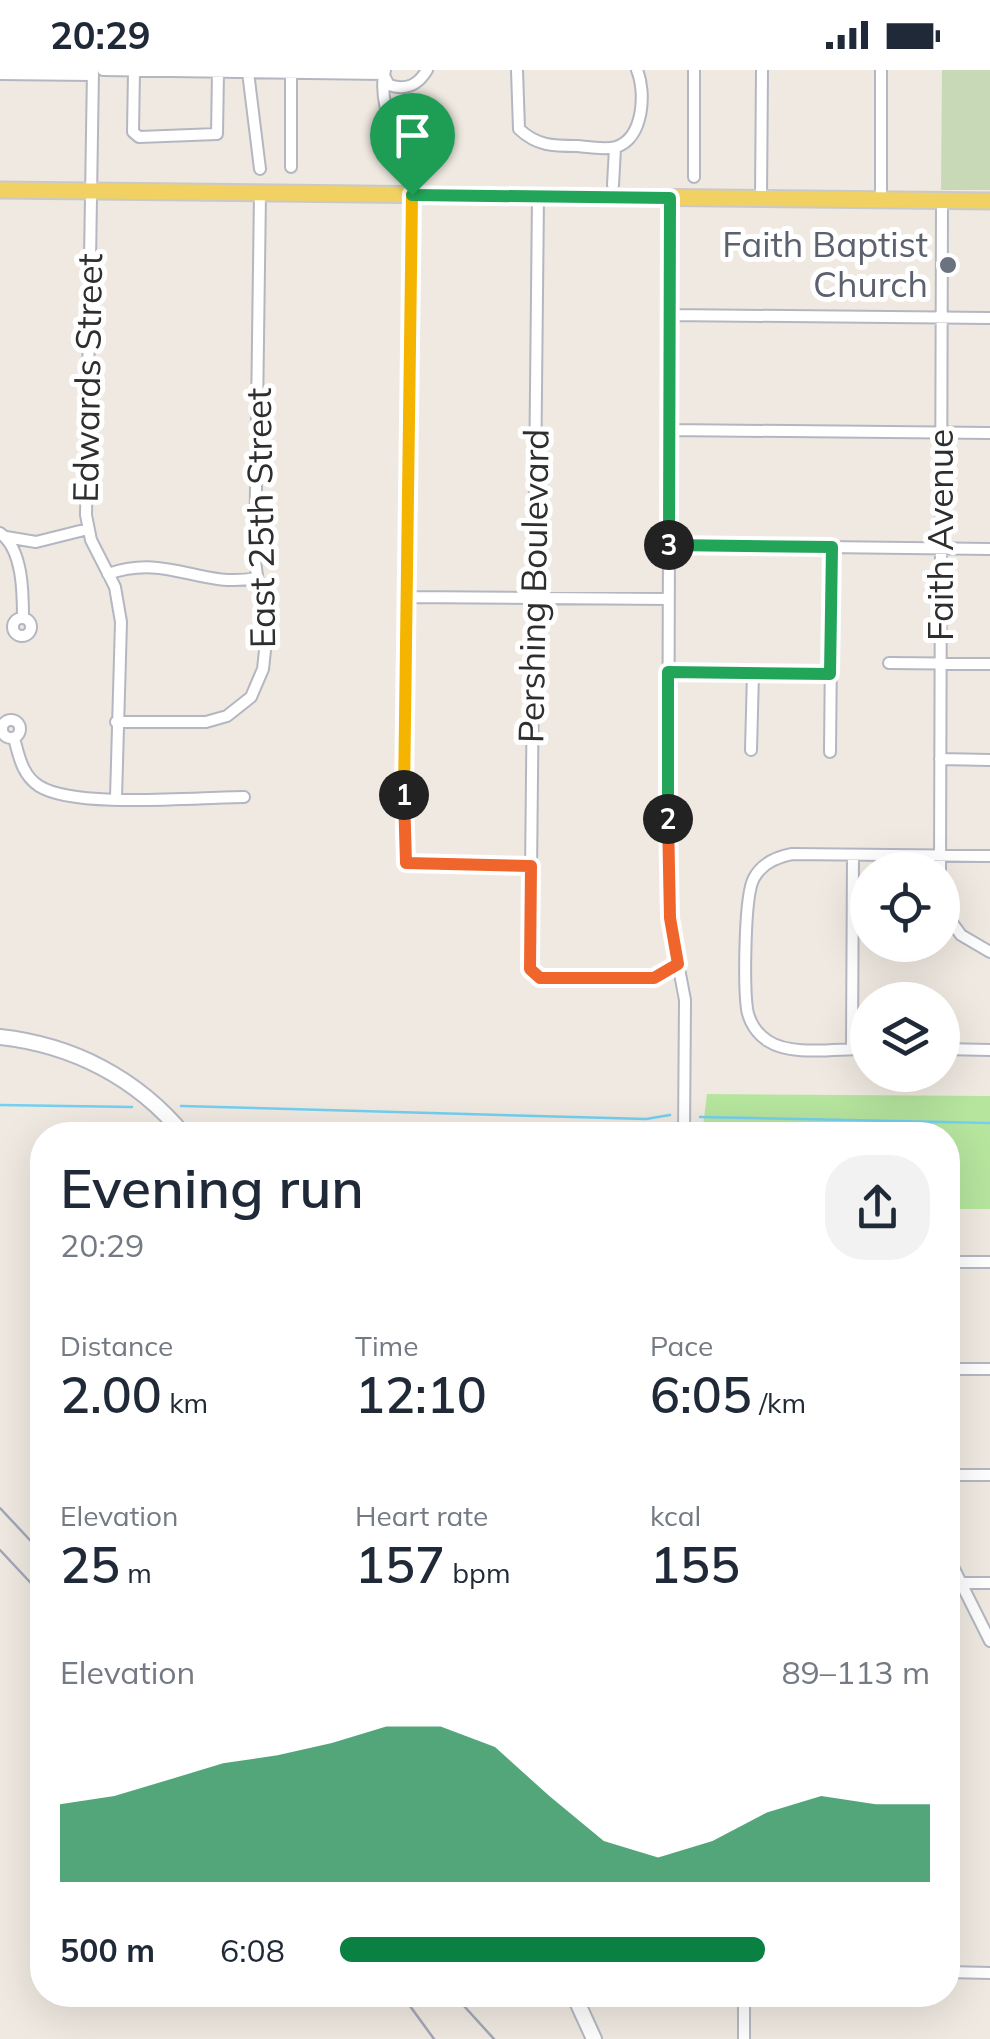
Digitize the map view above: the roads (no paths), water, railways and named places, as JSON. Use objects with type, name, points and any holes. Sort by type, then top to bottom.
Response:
[{"type":"main road","points":[[0,190],[990,201]]},
{"type":"main road","points":[[0,1037],[58,1048],[97,1064],[139,1090],[171,1122]]},
{"type":"main road","points":[[579,2007],[594,2039]]},
{"type":"street","points":[[384,72],[389,85],[409,87],[426,70]]},
{"type":"street","points":[[517,70],[519,129],[528,138],[547,146],[615,148],[633,134],[639,120],[638,70]]},
{"type":"street","points":[[694,70],[694,178]]},
{"type":"street","points":[[761,199],[762,70]]},
{"type":"street","points":[[880,200],[881,70]]},
{"type":"street","points":[[134,71],[134,132],[139,136],[217,134],[218,72]]},
{"type":"street","name":"Edwards Street","points":[[97,72],[90,192],[88,529],[115,587],[121,622],[116,798]]},
{"type":"street","points":[[248,72],[260,169]]},
{"type":"street","points":[[0,74],[384,72]]},
{"type":"street","points":[[384,72],[386,108],[410,171],[412,195],[405,597],[406,863],[531,866]]},
{"type":"street","points":[[290,168],[292,74]]},
{"type":"street","points":[[613,185],[615,148]]},
{"type":"street","name":"East 25th Street","points":[[116,722],[206,722],[227,716],[245,704],[258,687],[265,655],[256,578],[260,193]]},
{"type":"street","name":"Pershing Boulevard","points":[[538,196],[530,969],[540,978],[654,978],[678,964]]},
{"type":"street","points":[[670,198],[668,892],[686,1000],[684,1122]]},
{"type":"street","name":"Faith Avenue","points":[[940,852],[942,200]]},
{"type":"street","points":[[670,315],[990,318]]},
{"type":"street","points":[[669,430],[990,434]]},
{"type":"street","points":[[3,535],[36,542],[88,529]]},
{"type":"street","points":[[3,535],[19,570],[22,618]]},
{"type":"street","points":[[668,545],[990,548]]},
{"type":"street","points":[[830,752],[832,547]]},
{"type":"street","points":[[108,574],[142,564],[225,580],[256,578]]},
{"type":"street","points":[[405,597],[668,599]]},
{"type":"street","points":[[888,663],[990,664]]},
{"type":"street","points":[[668,672],[830,674]]},
{"type":"street","points":[[752,750],[753,673]]},
{"type":"street","points":[[14,738],[21,764],[40,786],[70,795],[244,796]]},
{"type":"street","points":[[940,759],[990,760]]},
{"type":"street","points":[[850,855],[792,854],[773,860],[753,879],[747,900],[747,1009],[755,1028],[766,1040],[783,1047],[850,1048]]},
{"type":"street","points":[[960,856],[990,856]]},
{"type":"street","points":[[960,935],[990,952]]},
{"type":"street","points":[[960,1049],[990,1050]]},
{"type":"street","points":[[960,1262],[990,1262]]},
{"type":"street","points":[[960,1369],[990,1370]]},
{"type":"street","points":[[960,1475],[990,1475]]},
{"type":"street","points":[[990,1582],[960,1582],[990,1641]]},
{"type":"street","points":[[960,1972],[990,1973]]},
{"type":"street","points":[[744,2007],[744,2039]]},
{"type":"waterway","points":[[0,1105],[132,1107]]},
{"type":"waterway","points":[[181,1106],[646,1119],[670,1115]]},
{"type":"waterway","points":[[700,1117],[942,1122]]},
{"type":"waterway","points":[[960,1122],[990,1123]]},
{"type":"railway","points":[[0,1508],[30,1540]]},
{"type":"railway","points":[[0,1550],[30,1582]]},
{"type":"railway","points":[[411,2007],[434,2039]]},
{"type":"railway","points":[[465,2007],[494,2039]]},
{"type":"place","name":"Faith Baptist Church","points":[[948,265]]}]
